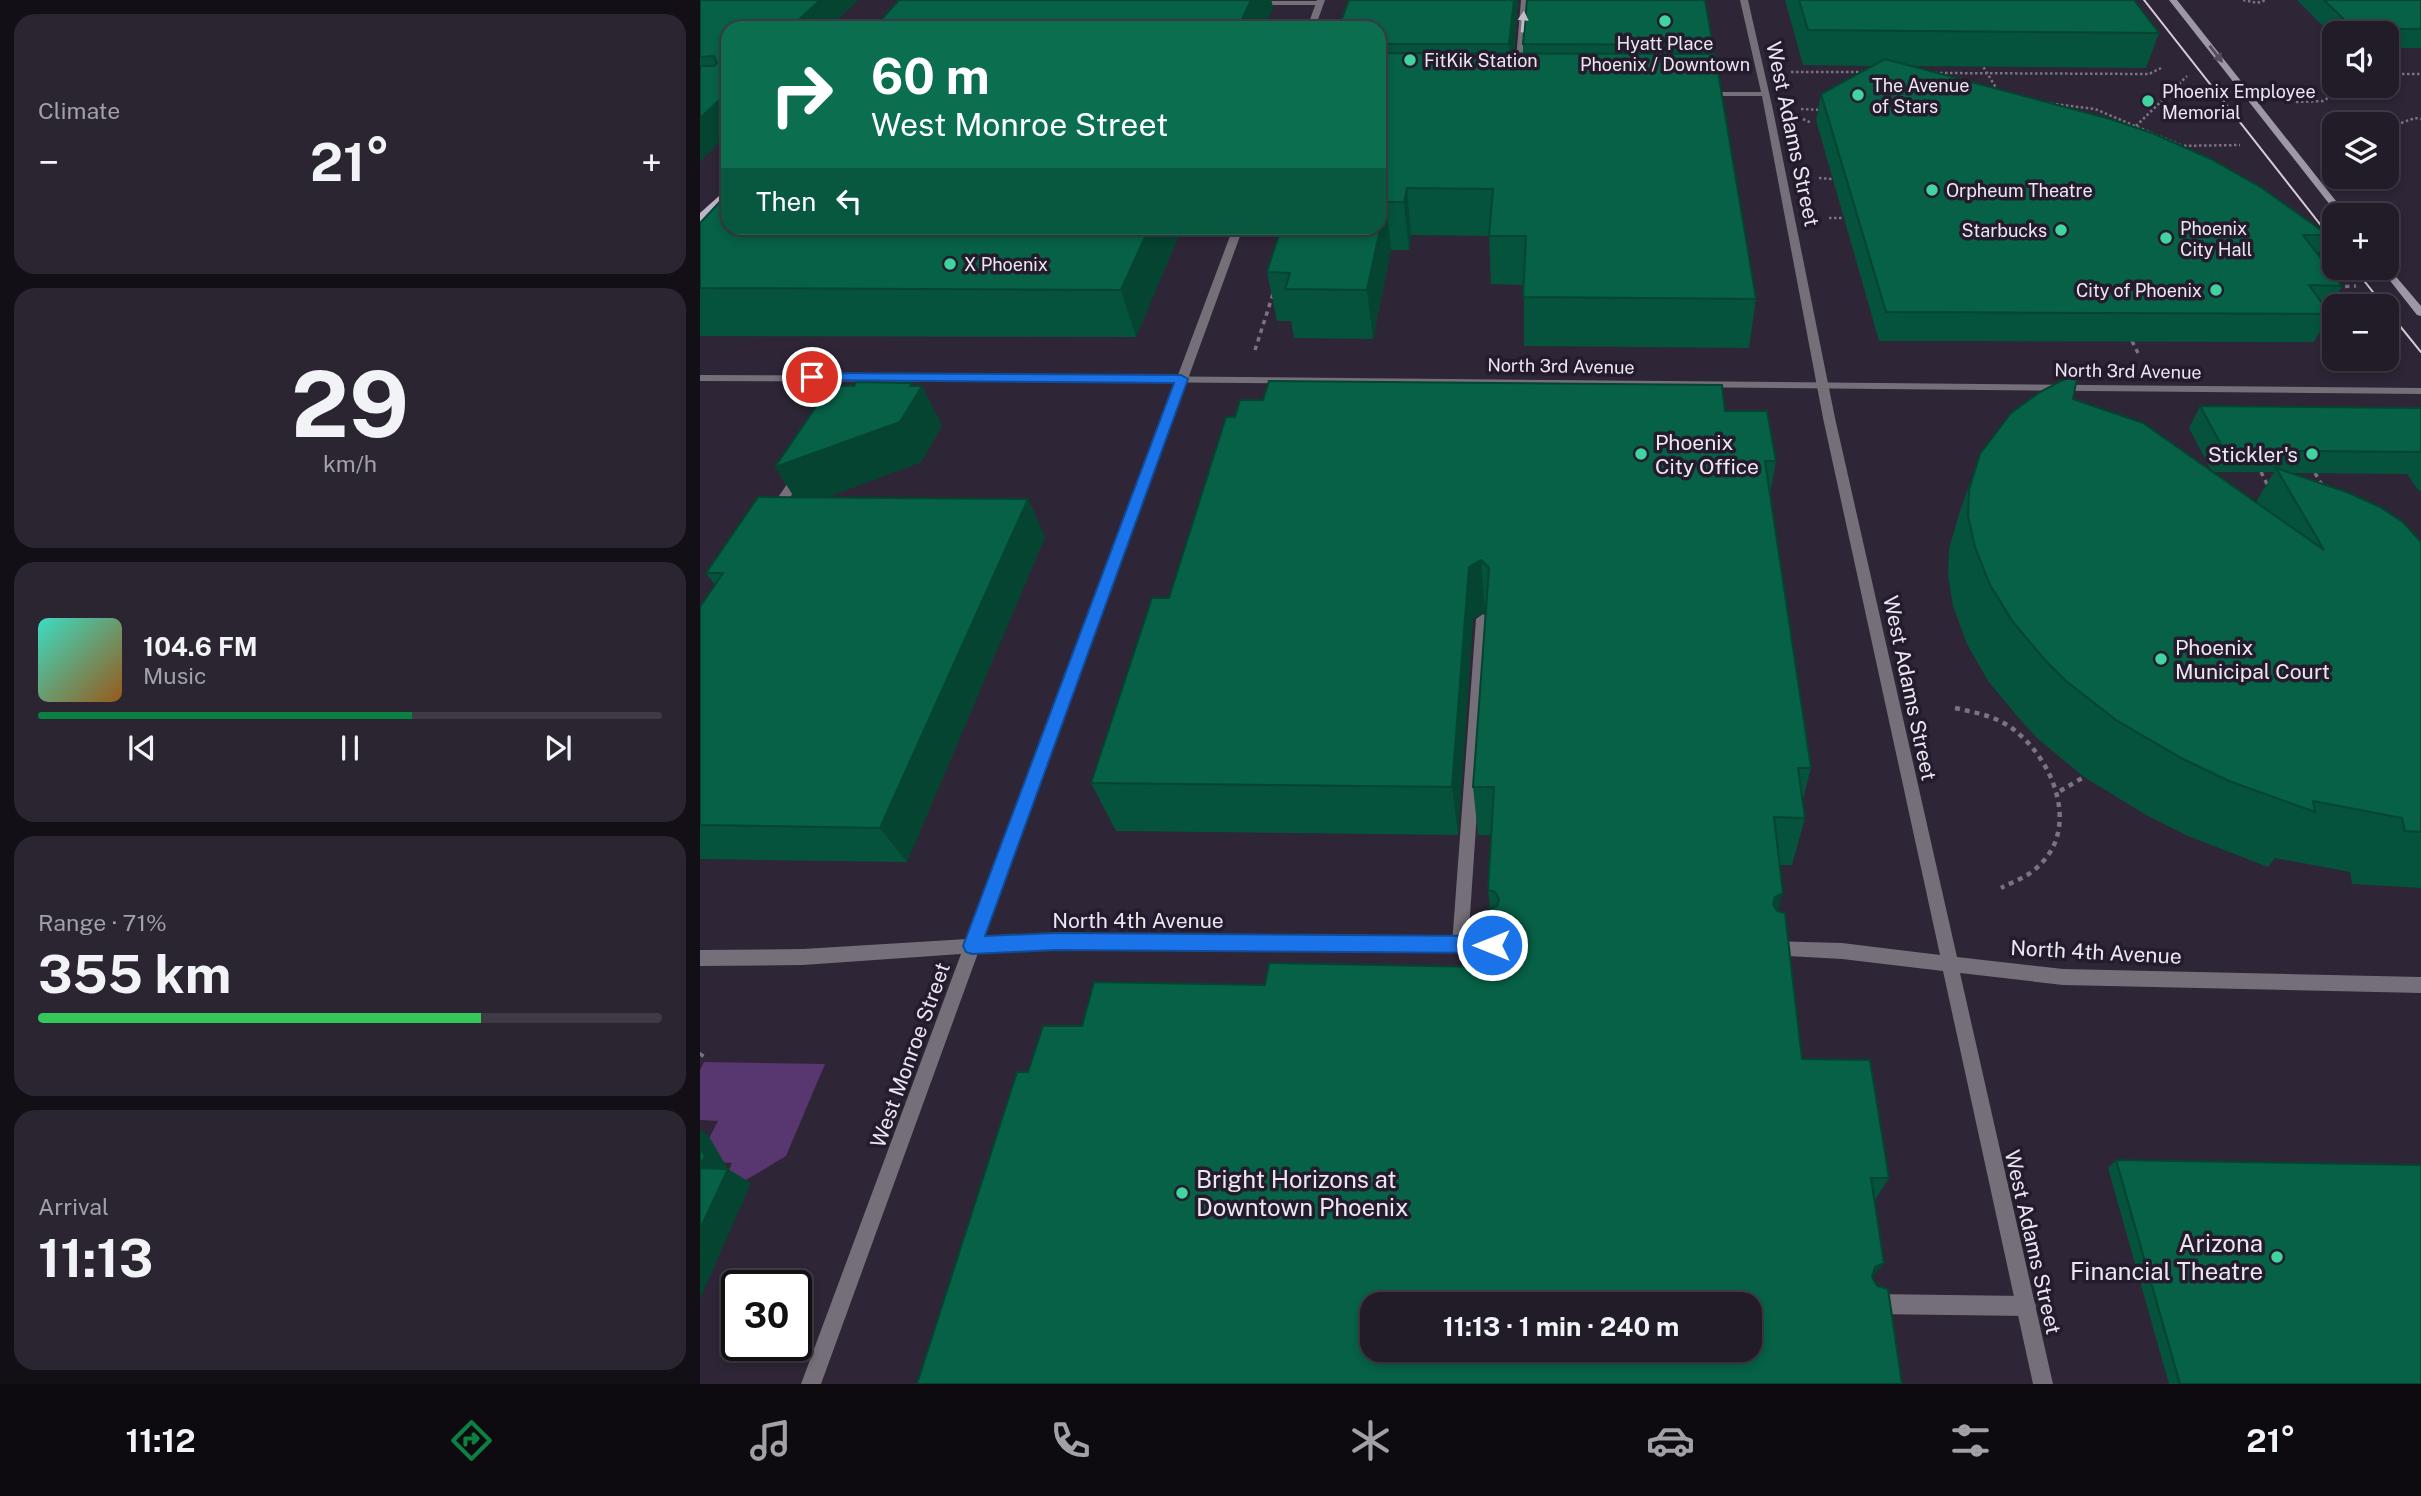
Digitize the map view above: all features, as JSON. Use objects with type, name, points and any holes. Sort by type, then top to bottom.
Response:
[{"type":"main road","points":[[890,21],[909,0]]},
{"type":"main road","points":[[2174,0],[2334,203]]},
{"type":"main road","points":[[701,219],[721,198]]},
{"type":"main road","points":[[2395,280],[2421,313]]},
{"type":"street","points":[[909,0],[921,1]]},
{"type":"street","points":[[1518,84],[1525,0]]},
{"type":"street","name":"West Adams Street","points":[[1744,0],[1822,386],[2043,1384]]},
{"type":"street","points":[[1246,3],[1321,1],[1314,21]]},
{"type":"street","points":[[1688,94],[1765,94]]},
{"type":"street","name":"West Monroe Street","points":[[811,1384],[1235,235]]},
{"type":"street","points":[[852,396],[864,377]]},
{"type":"street","name":"North 3rd Avenue","points":[[700,378],[1181,379],[2421,391]]},
{"type":"street","points":[[768,521],[808,462]]},
{"type":"street","points":[[1460,945],[1483,619]]},
{"type":"street","name":"North 4th Avenue","points":[[700,958],[803,957],[1055,941],[1492,945]]},
{"type":"street","name":"North 4th Avenue","points":[[1771,948],[1842,951],[2063,977],[2421,985]]},
{"type":"street","points":[[1863,1304],[2026,1306]]},
{"type":"path","points":[[2243,0],[2257,3],[2266,0]]},
{"type":"path","points":[[1978,57],[2000,93]]},
{"type":"path","points":[[1974,66],[1982,66]]},
{"type":"path","points":[[1930,73],[2149,74],[2161,68]]},
{"type":"path","points":[[1791,72],[1875,72]]},
{"type":"path","points":[[2399,74],[2421,74]]},
{"type":"path","points":[[2136,126],[2187,76]]},
{"type":"path","points":[[2296,102],[2323,101],[2328,98]]},
{"type":"path","points":[[2040,103],[2079,105],[2181,145]]},
{"type":"path","points":[[1801,109],[1823,110]]},
{"type":"path","points":[[2399,124],[2415,118],[2421,119]]},
{"type":"path","points":[[1804,119],[1812,123]]},
{"type":"path","points":[[2169,148],[2181,145],[2240,145]]},
{"type":"path","points":[[1819,178],[1832,178]]},
{"type":"path","points":[[1829,218],[1843,218]]},
{"type":"path","points":[[2331,287],[2356,286]]},
{"type":"path","points":[[1255,350],[1275,289]]},
{"type":"path","points":[[2132,341],[2138,353]]},
{"type":"path","points":[[2261,472],[2267,484]]},
{"type":"path","points":[[2315,473],[2322,485]]},
{"type":"path","points":[[1955,708],[1975,709],[2003,721],[2038,753],[2050,769],[2060,791],[2058,837],[2049,856],[2021,881],[2001,888]]},
{"type":"path","points":[[2060,791],[2084,777]]},
{"type":"shaded area","points":[[704,1062],[825,1064],[786,1156],[741,1183],[723,1183],[732,1163],[719,1162],[706,1144],[718,1121],[700,1120],[700,1070]]},
{"type":"building","points":[[700,0],[820,0],[798,21],[721,21],[721,98],[700,118],[700,66],[714,66],[717,63],[714,56],[700,57]]},
{"type":"building","points":[[899,0],[1251,0],[1241,21],[880,21]]},
{"type":"building","points":[[1349,0],[1514,0],[1509,44],[1386,44],[1386,21],[1341,21]]},
{"type":"building","points":[[1527,0],[1705,0],[1713,45],[1523,44]]},
{"type":"building","points":[[1799,0],[2134,0],[2159,33],[1808,30]]},
{"type":"building","points":[[2324,0],[2421,0],[2421,29],[2399,29],[2399,21],[2346,21]]},
{"type":"building","points":[[1386,53],[1715,54],[1756,299],[1523,297],[1526,236],[1489,236],[1493,189],[1407,188],[1404,202],[1386,202]]},
{"type":"building","points":[[1885,59],[2110,119],[2152,133],[2211,159],[2262,188],[2322,231],[2322,235],[2303,235],[2322,260],[2322,280],[2337,280],[2342,286],[2309,285],[2322,303],[2322,314],[1886,312],[1821,94]]},
{"type":"building","points":[[721,200],[721,235],[1146,235],[1121,290],[700,288],[700,223]]},
{"type":"building","points":[[1279,235],[1379,235],[1367,290],[1285,289],[1290,273],[1267,272]]},
{"type":"building","name":"Phoenix Municipal Court","points":[[2078,372],[2073,399],[2143,423],[2324,550],[2276,468],[2349,493],[2380,507],[2403,522],[2421,542],[2421,832],[2405,831],[2402,818],[2313,801],[2315,812],[2229,781],[2183,759],[2116,720],[2066,681],[2013,622],[1990,585],[1975,547],[1968,516],[1969,490],[1980,454],[2011,413],[2040,392]]},
{"type":"building","points":[[1269,381],[1722,385],[1725,411],[1767,411],[1776,461],[1765,461],[1811,768],[1798,768],[1805,818],[1774,817],[1783,893],[1775,897],[1773,904],[1777,911],[1785,913],[1802,1059],[1870,1060],[1889,1178],[1871,1178],[1884,1263],[1875,1267],[1872,1277],[1877,1286],[1888,1289],[1902,1384],[917,1384],[1017,1072],[1028,1072],[1043,1026],[1082,1026],[1094,982],[1265,985],[1269,963],[1483,967],[1487,910],[1497,906],[1499,899],[1495,892],[1488,890],[1494,787],[1473,787],[1489,568],[1481,560],[1469,567],[1452,787],[1091,783],[1152,598],[1169,598],[1226,417],[1235,417],[1240,400],[1263,400]]},
{"type":"building","points":[[856,382],[912,383],[910,386],[922,386],[900,422],[775,467],[830,386],[854,386]]},
{"type":"building","points":[[2200,406],[2421,408],[2421,452],[2224,450]]},
{"type":"building","points":[[758,497],[1028,499],[880,828],[700,825],[700,607],[723,573],[706,573]]},
{"type":"building","points":[[700,1148],[705,1156],[700,1166]]},
{"type":"building","name":"Arizona Financial Theatre","points":[[2116,1160],[2421,1165],[2421,1384],[2180,1384]]},
{"type":"building","points":[[700,1168],[728,1169],[700,1229]]},
{"type":"tram line","points":[[2144,0],[2322,227]]},
{"type":"tram line","points":[[2363,280],[2375,294]]},
{"type":"tram line","points":[[2399,325],[2421,352]]},
{"type":"place","name":"Hyatt Place Phoenix / Downtown","points":[[1665,21]]},
{"type":"place","name":"FitKik Station","points":[[1410,60]]},
{"type":"place","name":"The Avenue of Stars","points":[[1858,95]]},
{"type":"place","name":"Phoenix Employee Memorial","points":[[2148,101]]},
{"type":"place","name":"Orpheum Theatre","points":[[1932,190]]},
{"type":"place","name":"Starbucks","points":[[2061,230]]},
{"type":"place","name":"Phoenix City Hall","points":[[2166,238]]},
{"type":"place","name":"X Phoenix","points":[[950,264]]},
{"type":"place","name":"City of Phoenix","points":[[2216,290]]},
{"type":"place","name":"Phoenix City Office","points":[[1641,454]]},
{"type":"place","name":"Stickler's","points":[[2312,454]]},
{"type":"place","name":"Phoenix Municipal Court","points":[[2161,659]]},
{"type":"place","name":"Bright Horizons at Downtown Phoenix","points":[[1182,1193]]},
{"type":"place","name":"Arizona Financial Theatre","points":[[2277,1257]]},
{"type":"route","points":[[812,377],[1181,379],[972,946],[1055,941],[1492,945]]}]
